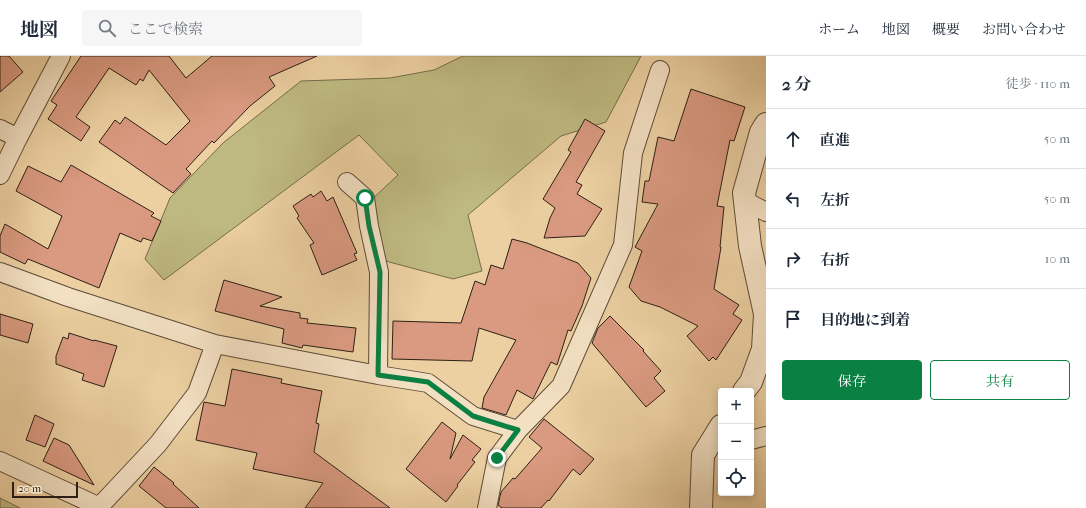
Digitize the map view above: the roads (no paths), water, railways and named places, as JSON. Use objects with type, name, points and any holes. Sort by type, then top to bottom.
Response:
[{"type":"street","points":[[0,175],[61,56]]},
{"type":"street","points":[[487,508],[497,458],[518,430],[561,386],[623,245],[632,153],[660,70]]},
{"type":"street","points":[[746,388],[751,382],[763,349],[765,314],[750,246],[744,193],[761,132],[766,124]]},
{"type":"street","points":[[0,129],[18,138]]},
{"type":"street","points":[[347,182],[365,198],[369,226],[380,272],[378,375]]},
{"type":"street","points":[[745,201],[766,212]]},
{"type":"street","points":[[0,272],[68,297],[215,344],[378,375],[428,382],[473,416],[518,430]]},
{"type":"street","points":[[0,461],[101,507],[158,444],[197,393],[215,344]]},
{"type":"street","points":[[701,508],[712,452],[718,435]]},
{"type":"street","points":[[754,439],[766,436]]}]
